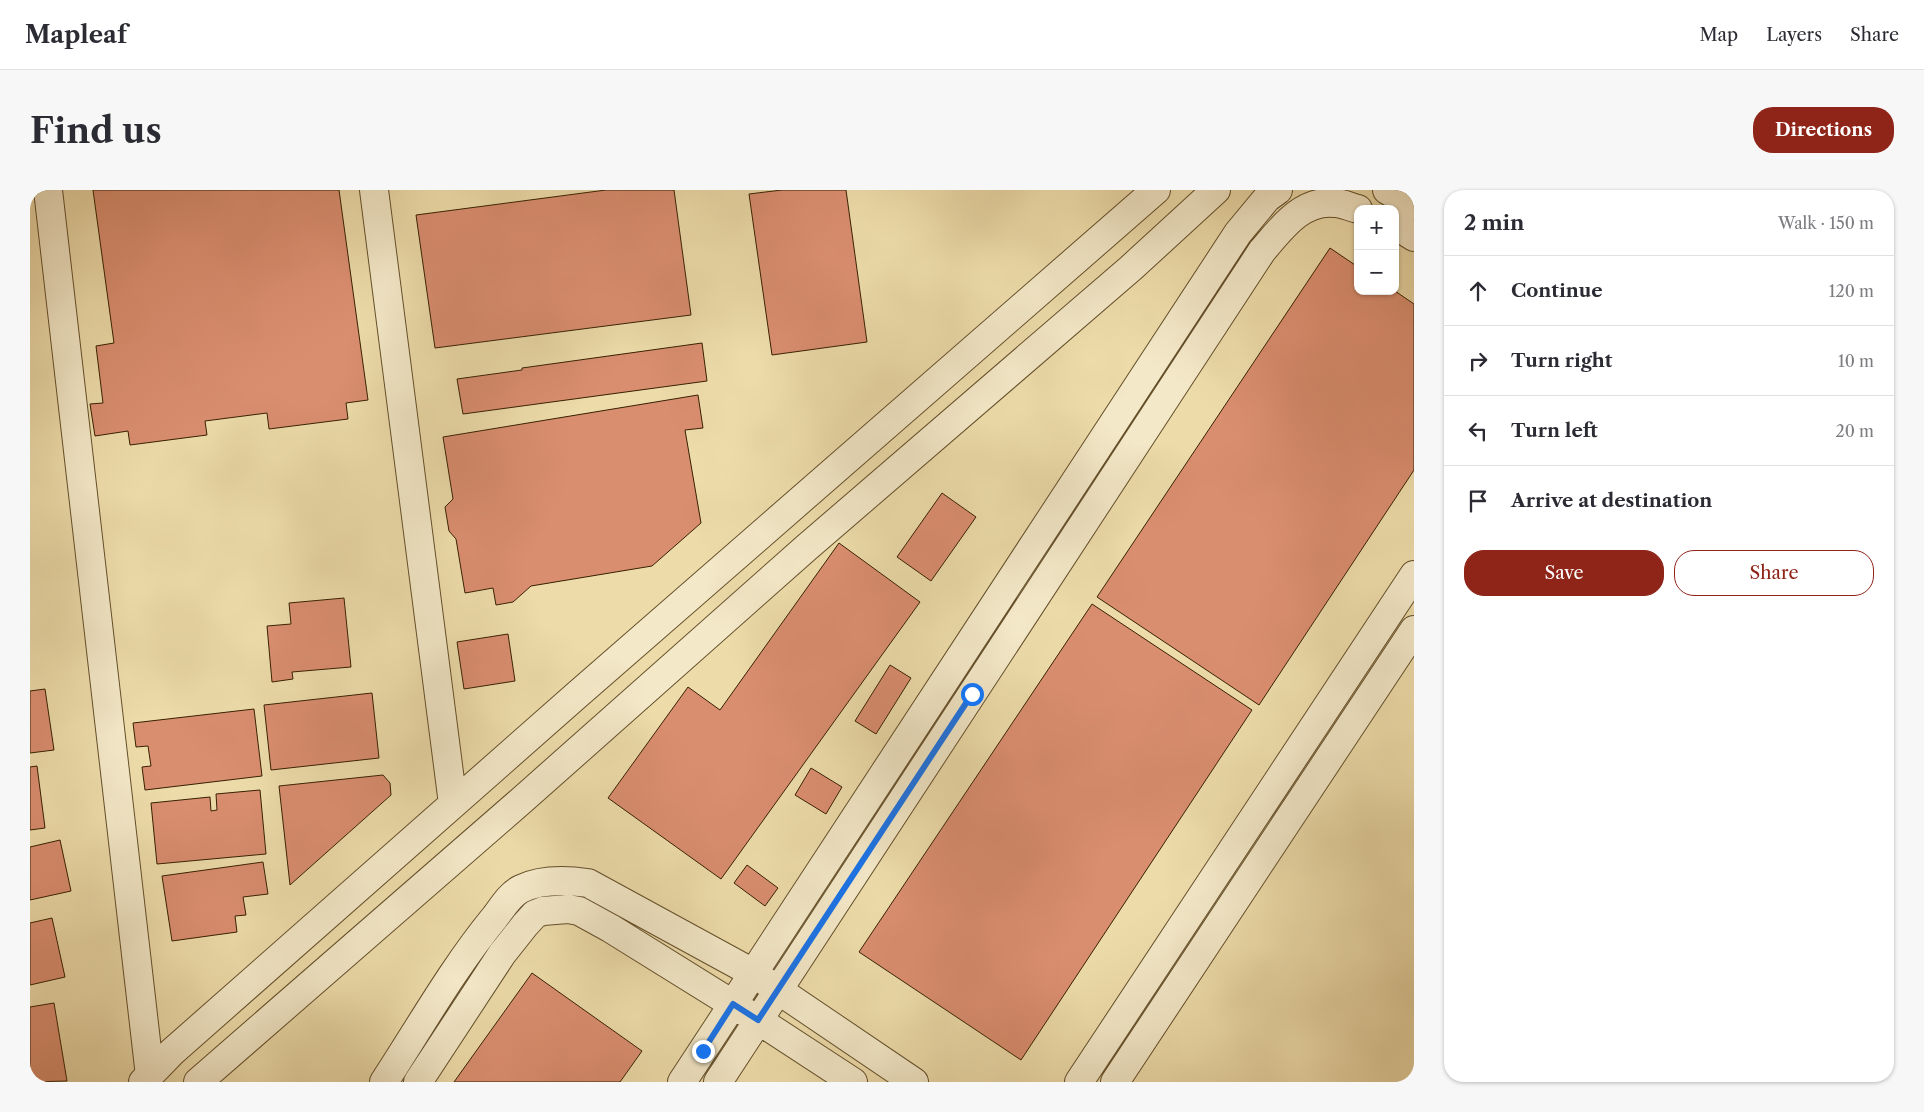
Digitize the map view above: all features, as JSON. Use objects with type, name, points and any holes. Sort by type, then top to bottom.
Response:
[{"type":"street","points":[[48,190],[146,1079]]},
{"type":"street","points":[[374,190],[453,804]]},
{"type":"street","points":[[146,1079],[172,1052],[453,804],[1156,190]]},
{"type":"street","points":[[198,1082],[522,800],[806,548],[1131,268],[1216,190]]},
{"type":"street","points":[[682,1082],[1238,232],[1267,198],[1278,190]]},
{"type":"street","points":[[1387,190],[1414,206]]},
{"type":"street","points":[[718,1082],[1262,251],[1288,220],[1310,207],[1336,202],[1354,208]]},
{"type":"street","points":[[1399,227],[1414,237]]},
{"type":"street","points":[[1079,1082],[1414,575]]},
{"type":"street","points":[[1115,1082],[1414,630]]},
{"type":"street","points":[[384,1082],[478,937],[519,890],[536,883],[569,880],[588,884],[753,973],[914,1082]]},
{"type":"street","points":[[418,1082],[502,954],[535,914],[543,911],[568,909],[579,911],[610,928],[733,1004],[853,1082]]},
{"type":"building","points":[[93,190],[339,190],[368,400],[346,403],[348,419],[269,429],[267,413],[205,421],[207,435],[130,445],[128,431],[95,436],[90,404],[103,403],[96,346],[114,343]]},
{"type":"building","points":[[606,190],[674,190],[691,315],[435,348],[416,215]]},
{"type":"building","points":[[782,190],[846,190],[867,342],[772,355],[749,194]]},
{"type":"building","points":[[1330,248],[1354,264],[1354,295],[1399,294],[1414,304],[1414,470],[1259,705],[1097,597]]},
{"type":"building","points":[[702,343],[707,381],[463,414],[457,379]]},
{"type":"building","points":[[698,395],[703,428],[685,430],[701,523],[652,566],[531,586],[513,602],[496,605],[493,588],[465,593],[456,539],[449,531],[445,507],[453,499],[443,437]]},
{"type":"building","points":[[942,493],[976,517],[931,581],[897,557]]},
{"type":"building","points":[[839,543],[920,602],[721,879],[608,798],[688,687],[720,710]]},
{"type":"building","points":[[344,598],[351,667],[292,672],[293,679],[272,682],[267,626],[291,624],[289,603]]},
{"type":"building","points":[[1092,604],[1252,710],[1021,1060],[859,952]]},
{"type":"building","points":[[508,634],[515,681],[464,689],[457,642]]},
{"type":"building","points":[[890,665],[911,678],[876,734],[855,721]]},
{"type":"building","points":[[45,689],[54,750],[30,753],[30,691]]},
{"type":"building","points":[[372,693],[379,758],[271,770],[264,705]]},
{"type":"building","points":[[254,709],[262,776],[145,790],[142,767],[151,766],[148,746],[136,747],[133,723]]},
{"type":"building","points":[[37,766],[45,828],[30,830],[30,767]]},
{"type":"building","points":[[811,768],[842,787],[826,814],[795,795]]},
{"type":"building","points":[[383,775],[390,783],[391,795],[290,885],[279,786]]},
{"type":"building","points":[[260,790],[266,854],[157,864],[151,803],[210,797],[211,811],[217,810],[216,794]]},
{"type":"building","points":[[60,840],[71,891],[30,900],[30,847]]},
{"type":"building","points":[[263,862],[268,894],[243,897],[246,915],[235,916],[237,932],[172,941],[162,876]]},
{"type":"building","points":[[747,865],[778,888],[765,906],[734,883]]},
{"type":"building","points":[[52,918],[65,977],[30,985],[30,923]]},
{"type":"building","points":[[532,973],[642,1051],[620,1082],[454,1082]]},
{"type":"building","points":[[54,1003],[67,1081],[30,1082],[30,1007]]},
{"type":"route","points":[[703,1051],[733,1004],[758,1020],[972,694]]}]
